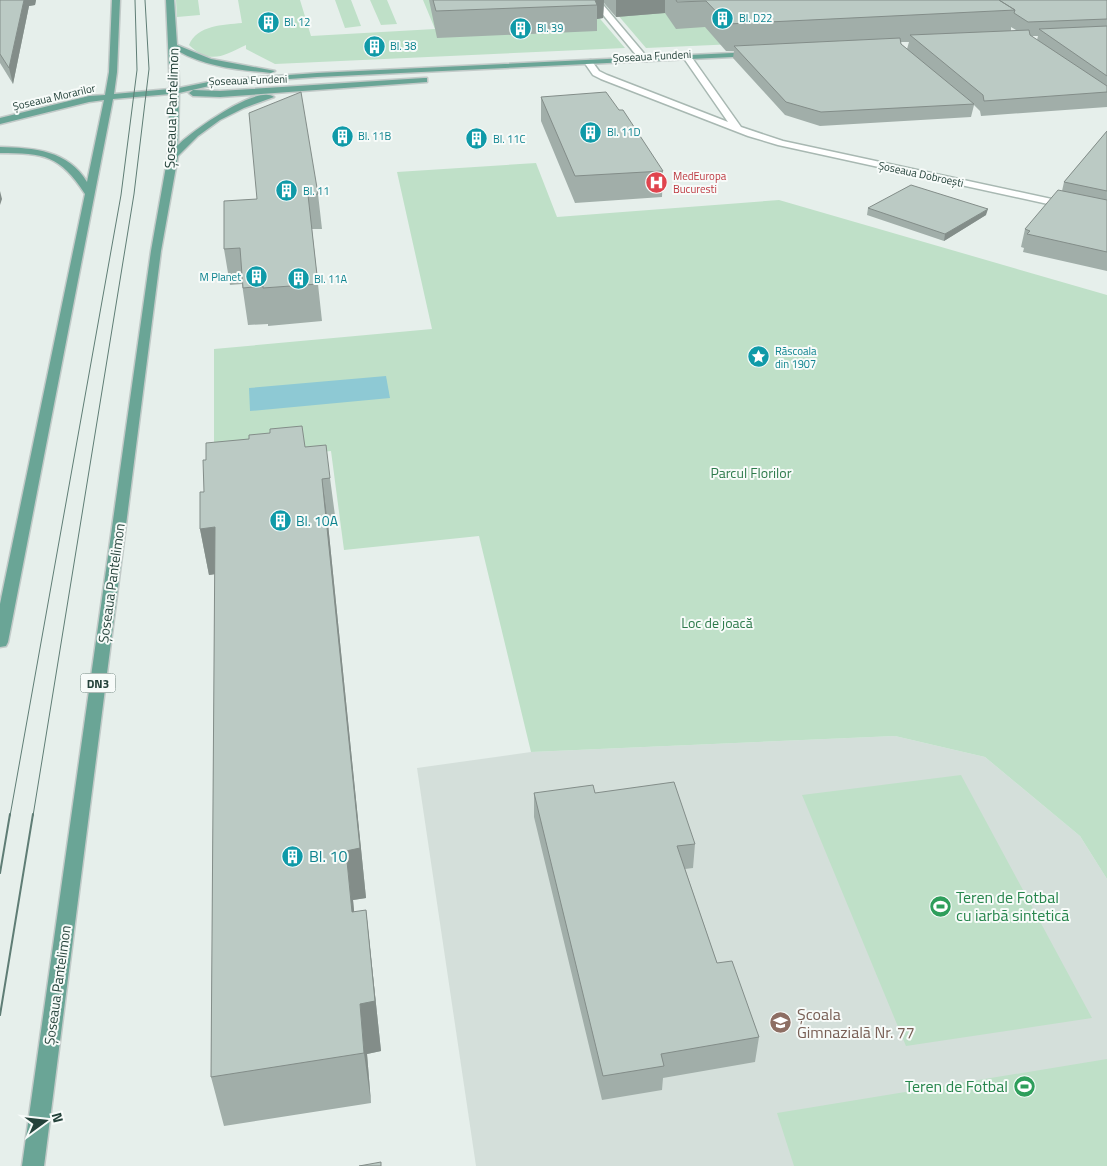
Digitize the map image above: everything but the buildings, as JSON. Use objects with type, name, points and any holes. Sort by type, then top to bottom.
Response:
[{"type":"main road","points":[[0,642],[109,97],[113,72],[116,0]]},
{"type":"main road","name":"Șoseaua Pantelimon","points":[[33,1166],[156,251],[173,155],[174,46],[170,0]]},
{"type":"main road","points":[[174,46],[198,59],[216,64],[317,75]]},
{"type":"main road","name":"Șoseaua Fundeni","points":[[174,91],[218,82],[317,75],[591,66],[760,57]]},
{"type":"main road","name":"Șoseaua Fundeni","points":[[458,78],[644,60],[690,61]]},
{"type":"main road","name":"Șoseaua Fundeni","points":[[174,91],[220,94],[430,80]]},
{"type":"main road","points":[[173,155],[206,124],[223,113],[265,98],[317,88]]},
{"type":"main road","name":"Șoseaua Morarilor","points":[[0,121],[66,104],[109,97],[174,91]]},
{"type":"main road","points":[[0,150],[46,155],[64,162],[73,168],[89,193]]},
{"type":"street","points":[[595,0],[644,60]]},
{"type":"street","points":[[690,61],[737,128]]},
{"type":"street","name":"Șoseaua Dobroești","points":[[591,66],[604,77],[737,128],[798,147],[1107,214]]},
{"type":"shaded area","name":"Școala Gimnazială Nr. 77","points":[[895,736],[985,757],[1080,836],[1107,879],[1107,1166],[476,1166],[417,768],[531,752]]},
{"type":"green space","points":[[176,0],[198,0],[200,15],[177,17]]},
{"type":"green space","points":[[238,0],[300,0],[311,36],[435,29],[423,0],[584,0],[625,48],[275,64],[246,49],[246,45],[217,57],[210,57],[189,45],[198,33],[211,27],[242,23]]},
{"type":"green space","points":[[335,0],[351,0],[361,26],[345,28]]},
{"type":"green space","points":[[370,0],[387,0],[397,24],[381,25]]},
{"type":"green space","points":[[605,0],[854,0],[979,33],[646,48]]},
{"type":"green space","name":"Parcul Florilor","points":[[536,163],[557,217],[779,200],[1107,295],[1107,879],[1080,836],[985,757],[895,736],[531,752],[479,536],[344,550],[331,451],[214,463],[214,349],[432,329],[397,172]]},
{"type":"green space","name":"Teren de Fotbal cu iarbă sintetică","points":[[961,775],[1092,1018],[906,1046],[802,795]]},
{"type":"green space","name":"Teren de Fotbal","points":[[1107,1059],[1107,1166],[794,1166],[777,1113]]},
{"type":"water","points":[[386,376],[390,398],[250,411],[249,388]]},
{"type":"tram line","points":[[10,816],[121,195],[137,70],[135,0]]},
{"type":"tram line","points":[[33,816],[134,194],[149,69],[145,0]]},
{"type":"tram line","points":[[0,873],[10,814]]},
{"type":"tram line","points":[[0,1015],[33,814]]},
{"type":"place","name":"Bl. D22","points":[[723,18]]},
{"type":"place","name":"Bl. 12","points":[[268,22]]},
{"type":"place","name":"Bl. 39","points":[[521,28]]},
{"type":"place","name":"Bl. 38","points":[[374,46]]},
{"type":"place","name":"Bl. 11D","points":[[591,132]]},
{"type":"place","name":"Bl. 11B","points":[[342,136]]},
{"type":"place","name":"Bl. 11C","points":[[477,139]]},
{"type":"place","name":"MedEuropa Bucuresti","points":[[657,182]]},
{"type":"place","name":"Bl. 11","points":[[287,191]]},
{"type":"place","name":"M Planet","points":[[257,277]]},
{"type":"place","name":"Bl. 11A","points":[[298,279]]},
{"type":"place","name":"Răscoala din 1907","points":[[759,357]]},
{"type":"place","name":"Bl. 10A","points":[[280,520]]},
{"type":"place","name":"Bl. 10","points":[[293,856]]},
{"type":"place","name":"Teren de Fotbal cu iarbă sintetică","points":[[940,906]]},
{"type":"place","name":"Școala Gimnazială Nr. 77","points":[[781,1023]]},
{"type":"place","name":"Teren de Fotbal","points":[[1024,1086]]},
{"type":"park label","name":"Loc de joacă","points":[[717,622]]}]
